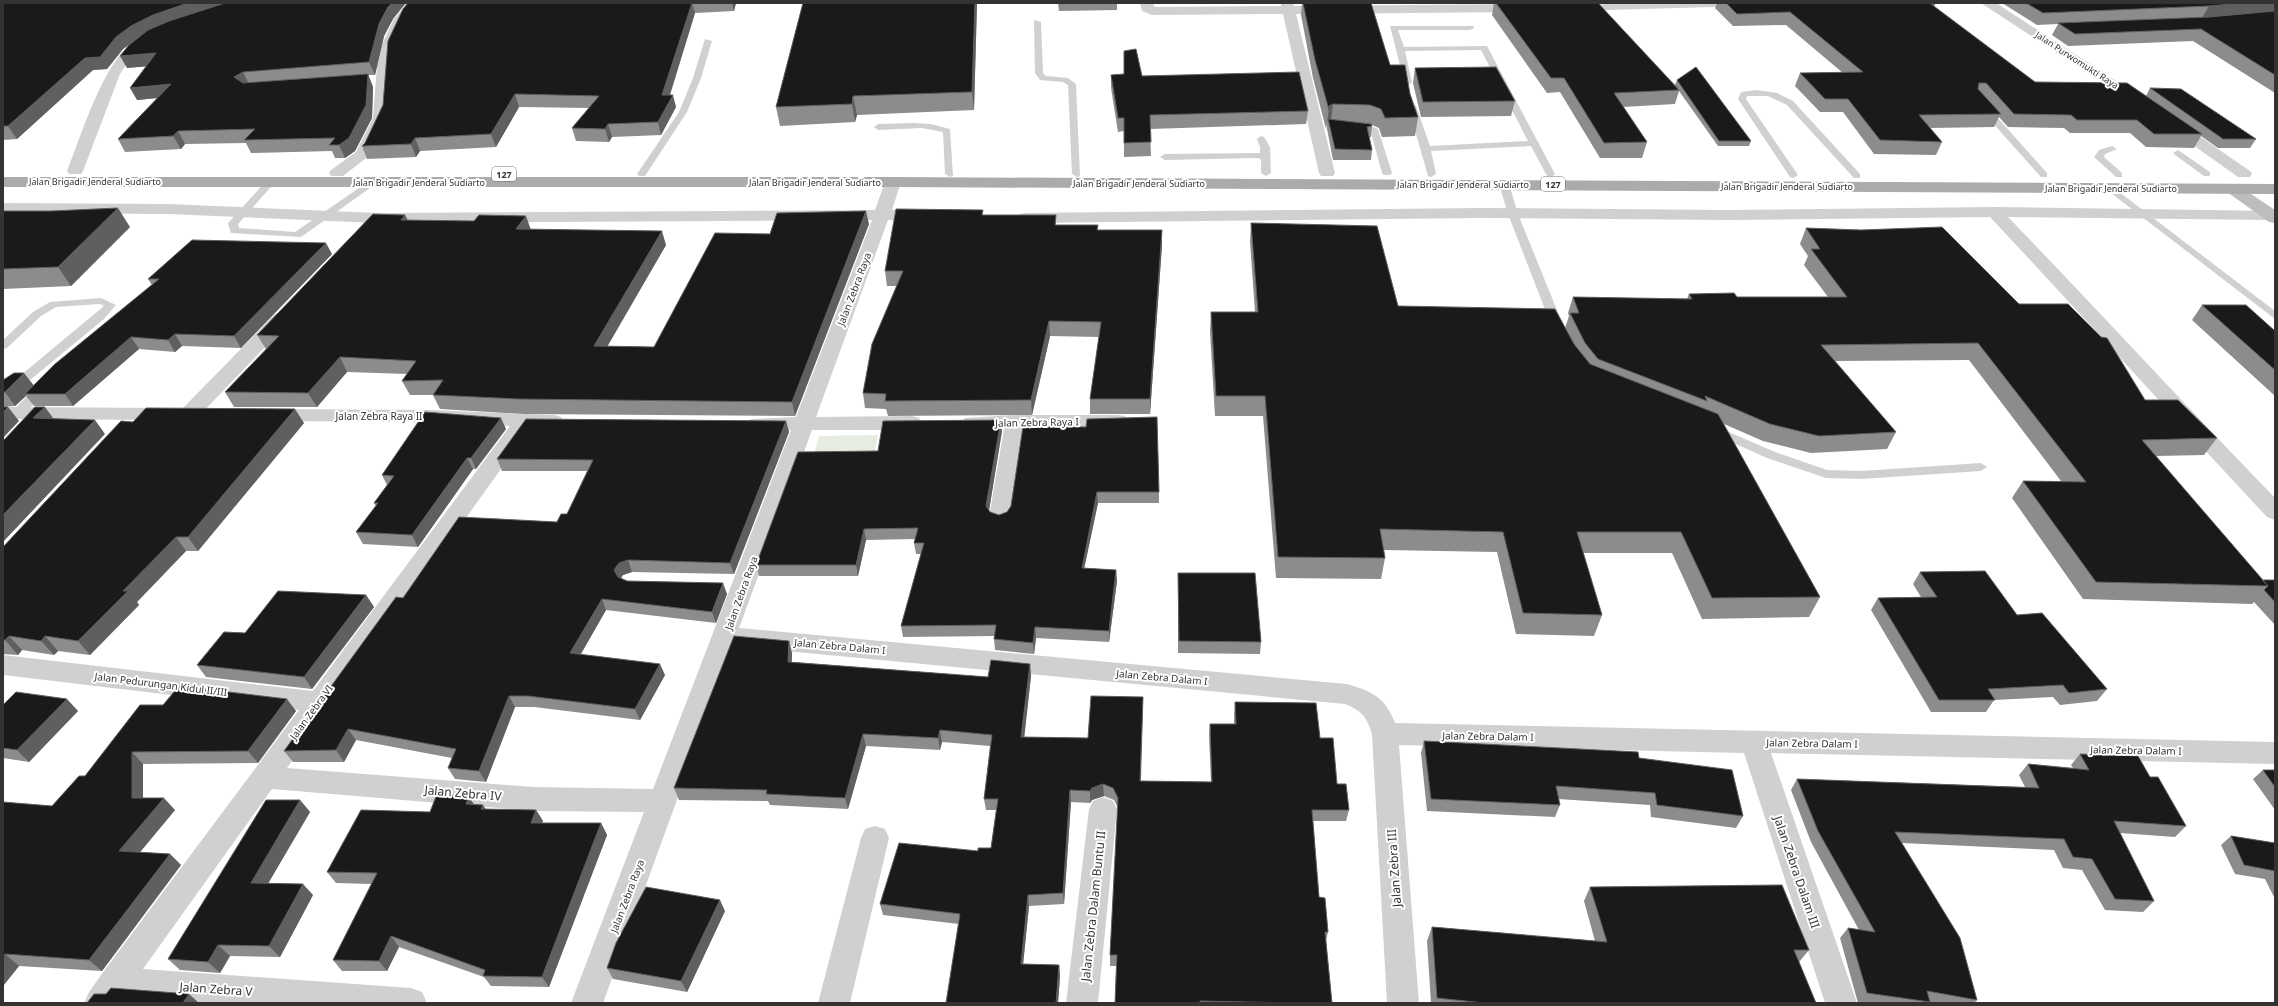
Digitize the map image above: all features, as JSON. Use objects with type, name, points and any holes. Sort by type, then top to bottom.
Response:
[{"type":"main road","name":"Jalan Brigadir Jenderal Sudiarto","points":[[3,171],[337,173],[541,178],[893,182],[1504,184],[2114,191],[2275,189]]},
{"type":"main road","name":"Jalan Brigadir Jenderal Sudiarto","points":[[3,182],[375,181],[541,178],[642,174],[1387,173],[1857,176],[2275,174]]},
{"type":"street","points":[[337,173],[362,154],[380,118],[385,53],[400,18],[414,3]]},
{"type":"street","points":[[1146,3],[1147,8],[1152,11],[1287,6],[1541,8]]},
{"type":"street","points":[[1556,7],[1714,3]]},
{"type":"street","name":"Jalan Purwomukti Raya","points":[[1987,3],[2150,108]]},
{"type":"street","points":[[1287,6],[1327,173]]},
{"type":"street","points":[[2032,32],[2055,30]]},
{"type":"street","points":[[74,171],[113,74],[125,56],[142,42],[155,37]]},
{"type":"street","points":[[368,81],[384,80]]},
{"type":"street","points":[[2162,117],[2244,174]]},
{"type":"street","name":"Jalan Zebra Raya","points":[[587,1003],[882,215],[893,182]]},
{"type":"street","points":[[2234,189],[2273,216]]},
{"type":"street","points":[[3,208],[244,212],[376,218],[822,214],[944,216]]},
{"type":"street","points":[[1994,212],[2110,333],[2144,374],[2275,512]]},
{"type":"street","points":[[1014,218],[1513,214],[1727,215],[1994,212],[2142,212],[2273,216]]},
{"type":"street","points":[[362,234],[376,218]]},
{"type":"street","points":[[190,413],[294,307]]},
{"type":"street","points":[[15,419],[40,413],[190,413],[216,415]]},
{"type":"street","points":[[118,436],[138,414]]},
{"type":"street","name":"Jalan Zebra Raya II","points":[[248,415],[430,416],[524,422],[572,422]]},
{"type":"street","name":"Jalan Zebra Raya I","points":[[952,423],[1134,421]]},
{"type":"street","name":"Jalan Zebra VI","points":[[108,992],[263,777],[524,422]]},
{"type":"street","points":[[1000,517],[1015,422]]},
{"type":"street","points":[[740,424],[803,425],[929,423]]},
{"type":"street","points":[[720,584],[744,585]]},
{"type":"street","name":"Jalan Zebra Dalam I","points":[[725,636],[1347,694],[1373,706],[1380,713],[1385,734],[2275,753]]},
{"type":"street","name":"Jalan Pedurungan Kidul II/III","points":[[3,665],[318,702]]},
{"type":"street","name":"Jalan Zebra III","points":[[1385,734],[1403,1003]]},
{"type":"street","name":"Jalan Zebra Dalam III","points":[[1754,742],[1841,1003]]},
{"type":"street","name":"Jalan Zebra IV","points":[[263,777],[534,799],[662,801]]},
{"type":"street","name":"Jalan Zebra Dalam Buntu II","points":[[1082,1003],[1103,809]]},
{"type":"street","points":[[834,1003],[875,838]]},
{"type":"street","name":"Jalan Zebra V","points":[[108,992],[411,1003]]},
{"type":"lane","points":[[1037,22],[1038,73],[1043,78],[1065,80],[1072,84],[1077,174]]},
{"type":"lane","points":[[1431,174],[1426,149],[1413,112],[1401,49],[1393,28],[1452,38],[1484,48],[1550,174]]},
{"type":"lane","points":[[1401,49],[1452,38],[1470,28]]},
{"type":"lane","points":[[642,174],[683,112],[697,78],[708,41]]},
{"type":"lane","points":[[1793,175],[1742,99],[1744,94],[1767,92],[1779,96],[1790,103],[1857,176]]},
{"type":"lane","points":[[1981,104],[2044,175]]},
{"type":"lane","points":[[878,127],[926,127],[940,128],[947,131],[950,174]]},
{"type":"lane","points":[[1346,128],[1368,128],[1375,131],[1387,173]]},
{"type":"lane","points":[[1261,139],[1265,148],[1266,173]]},
{"type":"lane","points":[[1426,149],[1534,143]]},
{"type":"lane","points":[[2112,149],[2102,152],[2099,157],[2119,175]]},
{"type":"lane","points":[[2178,153],[2207,174]]},
{"type":"lane","points":[[1165,157],[1244,154],[1265,157]]},
{"type":"lane","points":[[244,212],[271,181]]},
{"type":"lane","points":[[323,216],[375,181]]},
{"type":"lane","points":[[1504,184],[1513,214],[1561,335]]},
{"type":"lane","points":[[2114,191],[2275,316]]},
{"type":"lane","points":[[3,346],[37,314],[54,304],[101,302],[111,305],[100,317],[3,396]]},
{"type":"lane","points":[[15,419],[50,381]]},
{"type":"lane","points":[[1701,424],[1771,455],[1826,474],[1861,475],[1981,467]]},
{"type":"shaded area","points":[[878,435],[874,458],[813,458],[819,436]]},
{"type":"building","points":[[3,3],[188,3],[153,15],[131,26],[116,37],[100,57],[85,58],[8,126],[3,126]]},
{"type":"building","points":[[225,3],[392,3],[388,7],[379,24],[369,62],[243,72],[234,77],[243,83],[368,74],[366,105],[349,138],[339,145],[329,145],[335,138],[244,140],[255,129],[178,131],[173,136],[118,139],[171,84],[130,88],[156,53],[120,56],[129,45],[148,30],[169,21]]},
{"type":"building","points":[[408,3],[692,3],[662,95],[673,95],[658,122],[608,124],[605,129],[572,128],[599,96],[515,94],[491,134],[415,138],[411,144],[362,146],[365,143],[383,105],[388,41],[403,9]]},
{"type":"building","points":[[803,3],[975,3],[972,92],[853,96],[852,104],[776,107]]},
{"type":"building","points":[[1303,3],[1371,3],[1390,65],[1405,65],[1410,94],[1418,117],[1385,118],[1381,109],[1370,105],[1333,104],[1329,106],[1329,110],[1315,60]]},
{"type":"building","points":[[1496,3],[1598,3],[1679,90],[1614,93],[1647,142],[1604,143],[1564,78],[1551,78]]},
{"type":"building","points":[[1726,3],[1933,3],[1935,4],[1931,4],[2035,82],[2127,83],[2202,134],[2154,134],[2137,120],[2077,120],[2071,115],[2014,114],[1986,83],[1979,83],[1978,89],[2001,114],[1919,115],[1942,142],[1880,140],[1848,99],[1825,99],[1800,73],[1863,72],[1790,12],[1737,14]]},
{"type":"building","points":[[2026,3],[2246,3],[2043,13]]},
{"type":"building","points":[[2275,11],[2275,75],[2201,29],[2075,34],[2058,23],[2209,17]]},
{"type":"building","points":[[1136,49],[1142,76],[1299,72],[1308,111],[1150,115],[1151,142],[1124,143],[1124,118],[1118,118],[1111,75],[1124,74],[1124,51]]},
{"type":"building","points":[[1496,67],[1515,101],[1423,102],[1415,68]]},
{"type":"building","points":[[1696,67],[1751,141],[1719,141],[1677,80]]},
{"type":"building","points":[[2150,88],[2181,89],[2256,139],[2223,139]]},
{"type":"building","points":[[1328,119],[1371,124],[1372,126],[1367,127],[1372,150],[1335,149]]},
{"type":"building","points":[[118,208],[58,267],[3,269],[3,211],[51,211]]},
{"type":"building","points":[[896,209],[983,210],[982,215],[1056,215],[1055,225],[1098,225],[1097,230],[1162,230],[1150,399],[1090,399],[1101,322],[1049,321],[1031,400],[885,401],[886,394],[863,393],[872,344],[903,271],[885,271]]},
{"type":"building","points":[[866,211],[792,402],[518,399],[433,395],[443,380],[402,381],[416,361],[340,357],[308,393],[225,392],[279,336],[257,335],[373,214],[405,215],[401,220],[474,221],[479,215],[526,216],[516,229],[662,231],[594,346],[654,347],[715,233],[770,234],[777,213]]},
{"type":"building","points":[[1251,223],[1377,226],[1398,306],[1555,309],[1574,344],[1590,364],[1718,414],[1820,597],[1712,598],[1681,532],[1577,532],[1602,615],[1523,613],[1503,532],[1380,529],[1385,558],[1278,557],[1265,396],[1216,396],[1211,312],[1258,312]]},
{"type":"building","points":[[1942,227],[2019,304],[2068,304],[2101,337],[2107,338],[2145,400],[2178,400],[2217,438],[2142,440],[2268,586],[2096,582],[2023,481],[2086,482],[1978,343],[1821,345],[1896,432],[1819,436],[1770,424],[1705,396],[1707,401],[1598,359],[1585,343],[1570,313],[1579,313],[1573,297],[1692,299],[1689,294],[1734,293],[1737,297],[1847,297],[1811,249],[1820,249],[1806,228],[1861,230]]},
{"type":"building","points":[[192,240],[326,243],[234,336],[175,334],[168,340],[131,337],[65,394],[25,394],[55,364],[159,279],[148,279]]},
{"type":"building","points":[[2202,305],[2246,305],[2275,331],[2275,370]]},
{"type":"building","points":[[14,373],[24,373],[5,392],[3,392],[3,380]]},
{"type":"building","points":[[3,407],[8,407],[3,412]]},
{"type":"building","points":[[35,407],[45,407],[33,418],[95,420],[3,515],[3,441]]},
{"type":"building","points":[[146,408],[295,409],[188,537],[176,537],[123,591],[128,591],[78,641],[45,636],[41,641],[9,636],[3,640],[3,547],[121,421],[133,422]]},
{"type":"building","points":[[425,412],[501,418],[471,458],[467,458],[412,535],[356,532],[378,503],[374,503],[394,476],[382,475]]},
{"type":"building","points":[[1157,417],[1159,492],[1097,492],[1082,568],[1116,570],[1109,631],[1035,627],[1033,643],[994,639],[996,625],[901,626],[924,543],[914,543],[918,528],[864,529],[856,565],[756,565],[798,452],[878,451],[883,421],[1001,420],[986,506],[990,512],[999,515],[1007,512],[1011,506],[1024,420],[1027,420],[1026,426],[1086,427],[1087,419]]},
{"type":"building","points":[[526,419],[786,421],[730,563],[628,560],[619,563],[614,570],[618,577],[627,581],[723,583],[712,612],[602,599],[570,653],[660,664],[635,709],[528,696],[509,696],[479,771],[448,768],[456,749],[348,729],[336,750],[284,751],[396,597],[403,598],[459,517],[557,522],[561,514],[567,514],[593,460],[497,459]]},
{"type":"building","points":[[1985,571],[2017,615],[2042,613],[2107,689],[2069,693],[2063,685],[1988,689],[1995,700],[1939,700],[1878,598],[1937,597],[1920,572]]},
{"type":"building","points":[[1178,573],[1255,573],[1261,642],[1179,641]]},
{"type":"building","points":[[2262,580],[2275,580],[2275,602],[2264,590],[2268,586]]},
{"type":"building","points":[[278,591],[366,595],[304,677],[197,665],[224,632],[245,633]]},
{"type":"building","points":[[734,636],[789,641],[788,662],[988,677],[991,660],[1030,664],[1021,737],[1088,738],[1091,696],[1143,697],[1140,781],[1212,782],[1210,724],[1236,724],[1235,702],[1316,703],[1320,738],[1333,738],[1337,784],[1346,784],[1349,810],[1312,810],[1319,897],[1325,898],[1328,932],[1325,932],[1332,1003],[1200,1001],[1200,1003],[1115,1003],[1117,955],[1110,955],[1118,798],[1113,788],[1103,784],[1092,788],[1090,791],[1070,790],[1063,893],[1028,895],[1021,964],[1059,965],[1056,1003],[946,1003],[960,914],[880,904],[899,843],[978,851],[978,848],[991,848],[998,799],[984,799],[992,735],[940,730],[938,738],[863,734],[845,798],[766,794],[767,790],[674,788]]},
{"type":"building","points":[[179,686],[287,699],[248,751],[132,752],[132,798],[164,798],[119,851],[170,854],[89,960],[5,954],[3,957],[3,802],[52,806],[79,776],[85,776],[140,705],[163,705]]},
{"type":"building","points":[[16,692],[67,699],[17,750],[3,748],[3,705]]},
{"type":"building","points":[[1424,741],[1638,752],[1639,758],[1732,770],[1743,816],[1657,805],[1655,793],[1556,786],[1560,805],[1431,799]]},
{"type":"building","points":[[2080,754],[2138,756],[2150,777],[2158,777],[2186,826],[2114,821],[2154,901],[2115,899],[2092,859],[2073,857],[2064,839],[1895,832],[1960,938],[1977,1000],[1927,991],[1930,1002],[1867,993],[1848,928],[1875,932],[1818,831],[1797,779],[2039,788],[2028,764],[2089,770]]},
{"type":"building","points":[[2263,770],[2275,770],[2275,787]]},
{"type":"building","points":[[437,794],[469,796],[466,804],[483,805],[481,809],[536,810],[531,823],[601,823],[542,977],[483,976],[485,970],[391,936],[379,961],[333,960],[377,873],[327,872],[361,810],[430,812]]},
{"type":"building","points":[[266,800],[300,800],[251,883],[303,884],[269,946],[218,945],[208,962],[168,959]]},
{"type":"building","points":[[2231,836],[2275,843],[2275,871],[2244,865]]},
{"type":"building","points":[[1782,885],[1809,950],[1794,950],[1816,1003],[1484,1003],[1437,998],[1432,927],[1607,942],[1590,887]]},
{"type":"building","points":[[646,887],[720,900],[681,981],[607,968],[616,943]]},
{"type":"building","points":[[111,988],[189,994],[183,1003],[87,1003],[94,994],[106,994]]}]
